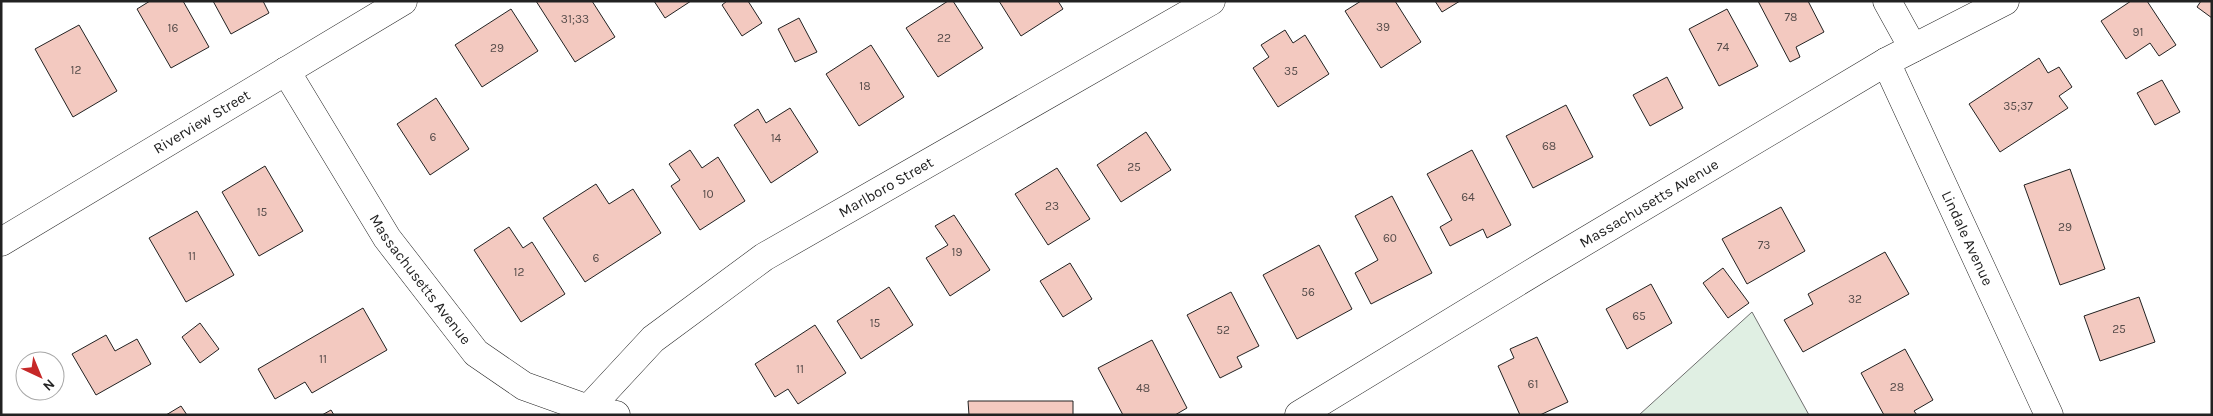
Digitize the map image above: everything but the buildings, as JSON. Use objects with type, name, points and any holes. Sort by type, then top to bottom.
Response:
[{"type":"street","name":"Riverview Street","points":[[1,242],[403,1]]},
{"type":"street","name":"Marlboro Street","points":[[588,409],[653,339],[764,257],[1211,1]]},
{"type":"street","points":[[1887,1],[1912,48]]},
{"type":"street","name":"Massachusetts Avenue","points":[[1299,415],[1542,267],[1886,62],[2005,1]]},
{"type":"street","name":"Lindale Avenue","points":[[1886,62],[2049,415]]},
{"type":"street","name":"Massachusetts Avenue","points":[[286,71],[387,238],[476,353],[524,386],[588,409],[616,415]]},
{"type":"green space","points":[[1752,312],[1809,415],[1639,415]]}]
